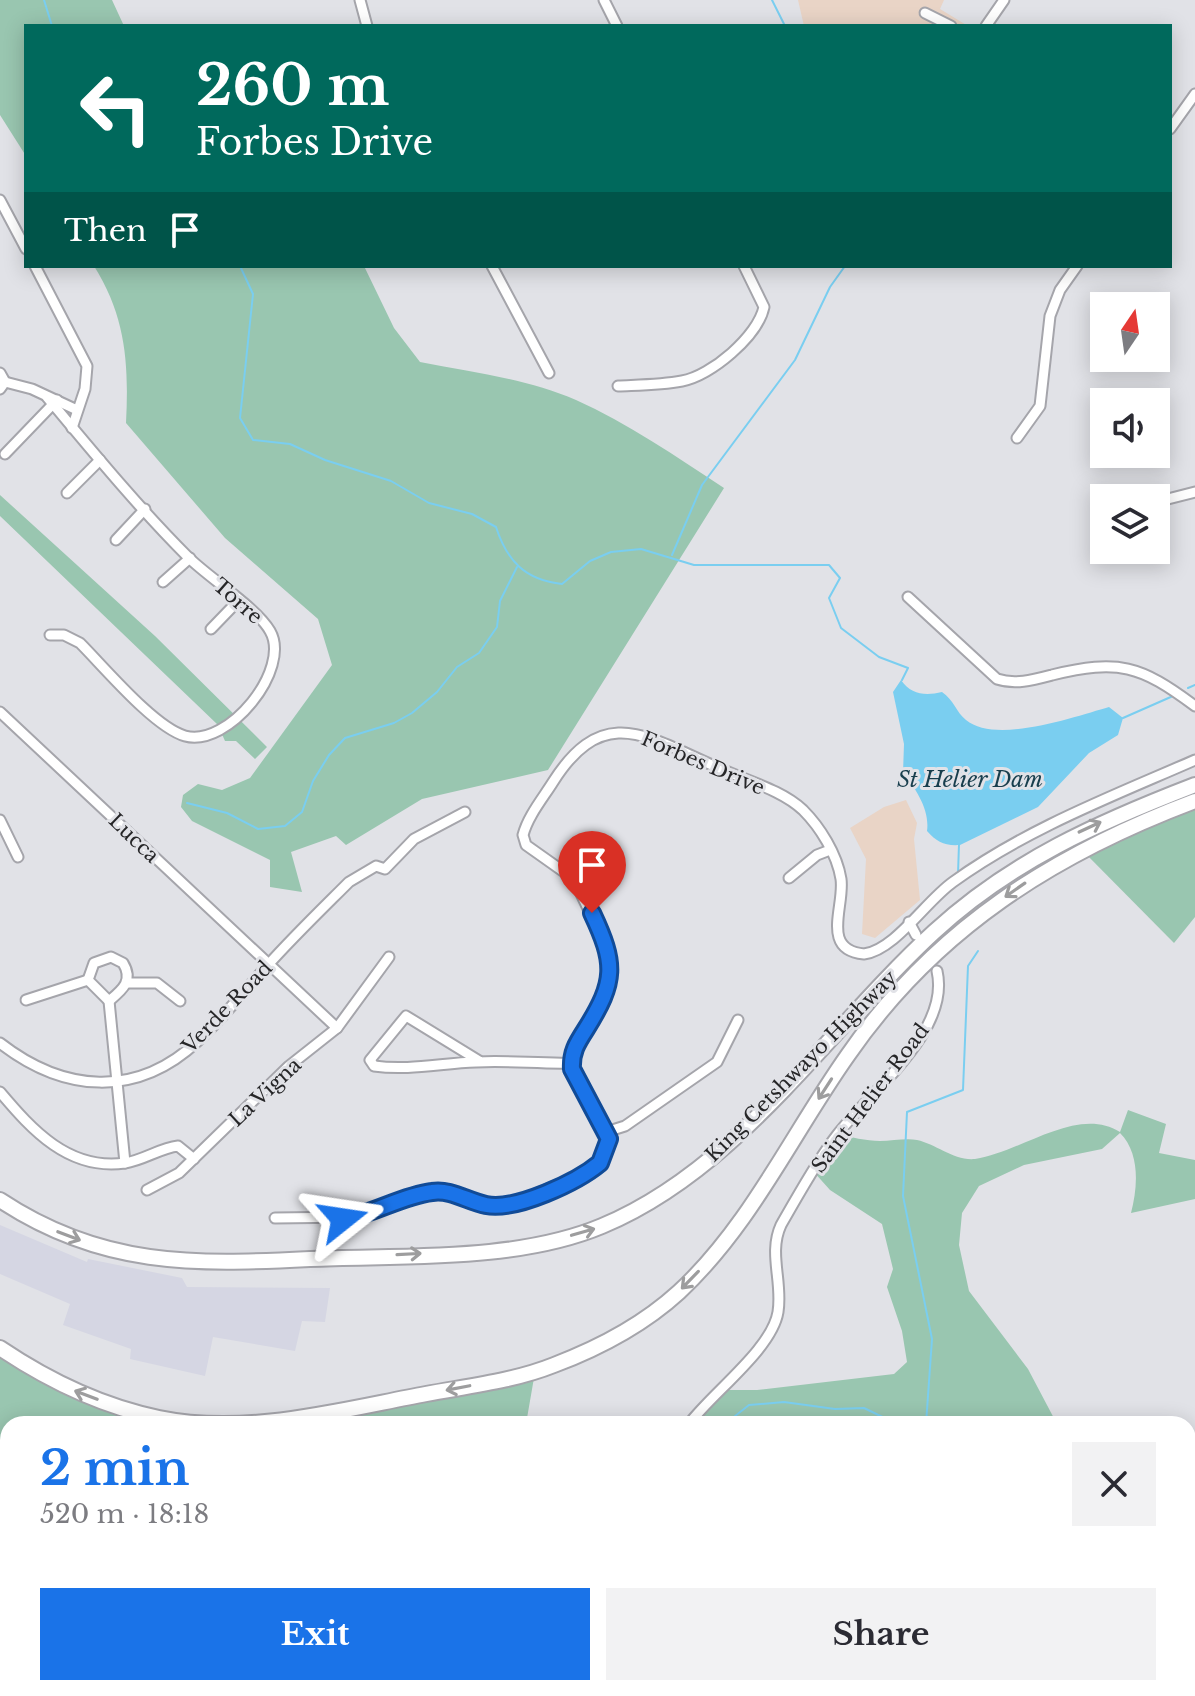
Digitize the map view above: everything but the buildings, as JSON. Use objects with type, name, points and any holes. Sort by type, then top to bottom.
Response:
[{"type":"highway","name":"King Cetshwayo Highway","points":[[0,1200],[39,1223],[83,1242],[120,1253],[180,1263],[229,1264],[505,1251],[598,1228],[663,1195],[716,1156],[930,935],[975,896],[1064,840],[1195,785]]},
{"type":"highway","name":"King Cetshwayo Highway","points":[[345,1409],[517,1376],[586,1351],[643,1320],[673,1297],[708,1262],[741,1221],[870,1026],[946,944],[1023,884],[1102,839],[1195,801]]},
{"type":"highway","points":[[0,1348],[75,1391],[155,1416]]},
{"type":"highway","points":[[294,1416],[345,1409]]},
{"type":"highway","points":[[320,1416],[345,1409]]},
{"type":"street","points":[[360,0],[366,24]]},
{"type":"street","points":[[604,0],[616,24]]},
{"type":"street","points":[[987,24],[1004,0]]},
{"type":"street","points":[[925,13],[947,24]]},
{"type":"street","points":[[1172,126],[1195,94]]},
{"type":"street","points":[[0,200],[24,245]]},
{"type":"street","points":[[36,268],[87,366],[88,379],[72,428]]},
{"type":"street","points":[[493,268],[549,373]]},
{"type":"street","points":[[618,386],[683,381],[728,354],[752,330],[764,310],[763,301],[745,268]]},
{"type":"street","points":[[1017,438],[1040,406],[1050,316],[1060,290],[1076,268]]},
{"type":"street","points":[[2,381],[27,387],[77,410]]},
{"type":"street","points":[[5,454],[52,401]]},
{"type":"street","name":"Torre","points":[[50,635],[64,635],[80,643],[167,726],[186,736],[207,737],[224,731],[239,715],[275,662],[270,631],[190,558],[100,460],[52,401]]},
{"type":"street","points":[[67,493],[100,460]]},
{"type":"street","points":[[1170,498],[1195,492]]},
{"type":"street","points":[[116,540],[145,509]]},
{"type":"street","points":[[163,582],[190,558]]},
{"type":"street","points":[[908,597],[997,679],[1016,683],[1113,666],[1152,675],[1195,706]]},
{"type":"street","points":[[211,629],[238,601]]},
{"type":"street","name":"Lucca","points":[[0,712],[268,965]]},
{"type":"street","name":"Forbes Drive","points":[[571,1063],[575,1045],[599,1008],[610,982],[609,953],[574,879],[526,845],[523,835],[562,768],[580,747],[614,732],[651,739],[786,798],[811,819],[830,850],[842,883],[836,926],[847,949],[856,954],[876,953],[909,922]]},
{"type":"street","points":[[916,935],[909,922],[953,882],[1032,835],[1195,760]]},
{"type":"street","name":"Verde Road","points":[[0,1043],[53,1075],[88,1083],[144,1075],[181,1055],[198,1041],[349,882],[371,868],[385,869],[414,839],[465,812]]},
{"type":"street","points":[[0,820],[18,857]]},
{"type":"street","points":[[789,878],[817,855],[830,850]]},
{"type":"street","points":[[88,980],[94,963],[111,957],[126,967],[127,983]]},
{"type":"street","name":"La Vigna","points":[[147,1190],[171,1179],[289,1066],[337,1028],[389,957]]},
{"type":"street","points":[[268,965],[337,1028]]},
{"type":"street","name":"Saint Helier Road","points":[[696,1416],[773,1328],[779,1308],[775,1250],[778,1232],[837,1134],[925,1031],[938,999],[937,971]]},
{"type":"street","points":[[88,980],[109,1001],[125,1163]]},
{"type":"street","points":[[26,1000],[88,980]]},
{"type":"street","points":[[109,1001],[127,983],[157,983],[180,1001]]},
{"type":"street","points":[[275,1218],[354,1217],[437,1191],[484,1205],[512,1204],[594,1168],[606,1155],[606,1132],[571,1063],[481,1062],[397,1068],[374,1066],[370,1060],[406,1016],[481,1062]]},
{"type":"street","points":[[606,1132],[625,1126],[717,1062],[738,1020]]},
{"type":"street","points":[[0,1092],[32,1129],[59,1149],[87,1161],[125,1163],[174,1147],[186,1150],[194,1159]]},
{"type":"shaded area","points":[[798,0],[944,0],[940,9],[965,24],[936,22],[804,24]]},
{"type":"shaded area","points":[[906,800],[917,823],[914,839],[920,900],[875,938],[862,934],[866,859],[850,828],[884,807]]},
{"type":"shaded area","points":[[0,1225],[87,1262],[88,1259],[182,1278],[187,1287],[330,1288],[325,1322],[302,1321],[295,1351],[213,1337],[205,1376],[130,1359],[131,1349],[63,1325],[70,1304],[0,1274]]},
{"type":"green space","points":[[0,0],[112,0],[123,24],[24,24],[24,153],[0,115]]},
{"type":"green space","points":[[95,268],[365,268],[394,328],[420,362],[519,381],[576,400],[633,430],[724,488],[548,770],[422,799],[346,845],[336,836],[291,852],[302,892],[270,887],[270,860],[192,821],[181,807],[183,795],[198,784],[222,790],[250,778],[332,665],[318,619],[225,538],[126,423],[126,361],[119,323]]},
{"type":"green space","points":[[0,495],[155,636],[267,747],[255,759],[236,741],[225,741],[218,725],[0,516]]},
{"type":"green space","points":[[1195,801],[1195,917],[1174,943],[1082,850]]},
{"type":"green space","points":[[1128,1110],[1166,1124],[1159,1153],[1195,1160],[1195,1199],[1131,1213],[1136,1170],[1131,1150],[1120,1133],[1102,1149],[1024,1165],[979,1186],[962,1213],[959,1245],[969,1291],[1028,1369],[1053,1416],[696,1416],[718,1390],[757,1390],[894,1374],[907,1362],[902,1331],[887,1287],[893,1269],[882,1224],[830,1190],[813,1171],[837,1134],[875,1141],[917,1140],[960,1157],[975,1159],[1068,1127],[1103,1125],[1120,1132]]},
{"type":"green space","points":[[0,1348],[109,1404],[193,1416],[0,1416]]},
{"type":"green space","points":[[535,1372],[527,1416],[282,1416]]},
{"type":"water","name":"St Helier Dam","points":[[901,680],[909,689],[919,693],[942,692],[966,720],[979,727],[996,730],[1058,722],[1109,707],[1123,718],[1118,735],[1089,753],[1038,807],[960,845],[950,845],[938,841],[927,831],[924,808],[903,773],[904,744],[893,692]]},
{"type":"waterway","points":[[44,0],[51,24]]},
{"type":"waterway","points":[[772,0],[784,24]]},
{"type":"waterway","points":[[241,268],[253,294],[240,418],[253,440],[290,444],[325,460],[391,481],[429,503],[472,514],[496,527],[506,550],[519,567],[549,582],[562,584],[590,561],[611,552],[641,549],[694,565],[829,565],[840,578],[829,598],[841,628],[879,657],[908,668],[902,680]]},
{"type":"waterway","points":[[672,555],[702,485],[795,360],[830,287],[844,268]]},
{"type":"waterway","points":[[187,803],[227,813],[258,829],[285,826],[302,812],[313,781],[329,755],[345,738],[394,723],[412,713],[437,692],[457,667],[479,653],[497,627],[500,601],[517,567]]},
{"type":"waterway","points":[[1188,688],[1195,685]]},
{"type":"waterway","points":[[1123,718],[1173,696]]},
{"type":"waterway","points":[[958,874],[959,844]]},
{"type":"waterway","points":[[927,1416],[932,1339],[903,1196],[907,1112],[963,1090],[968,966],[978,951]]},
{"type":"waterway","points":[[735,1416],[749,1405],[784,1402],[835,1409],[864,1408],[880,1416]]},
{"type":"route","points":[[343,1219],[432,1192],[454,1194],[484,1205],[512,1204],[539,1195],[600,1163],[606,1155],[609,1139],[572,1069],[571,1058],[575,1045],[599,1008],[611,977],[609,953],[592,913]]}]
